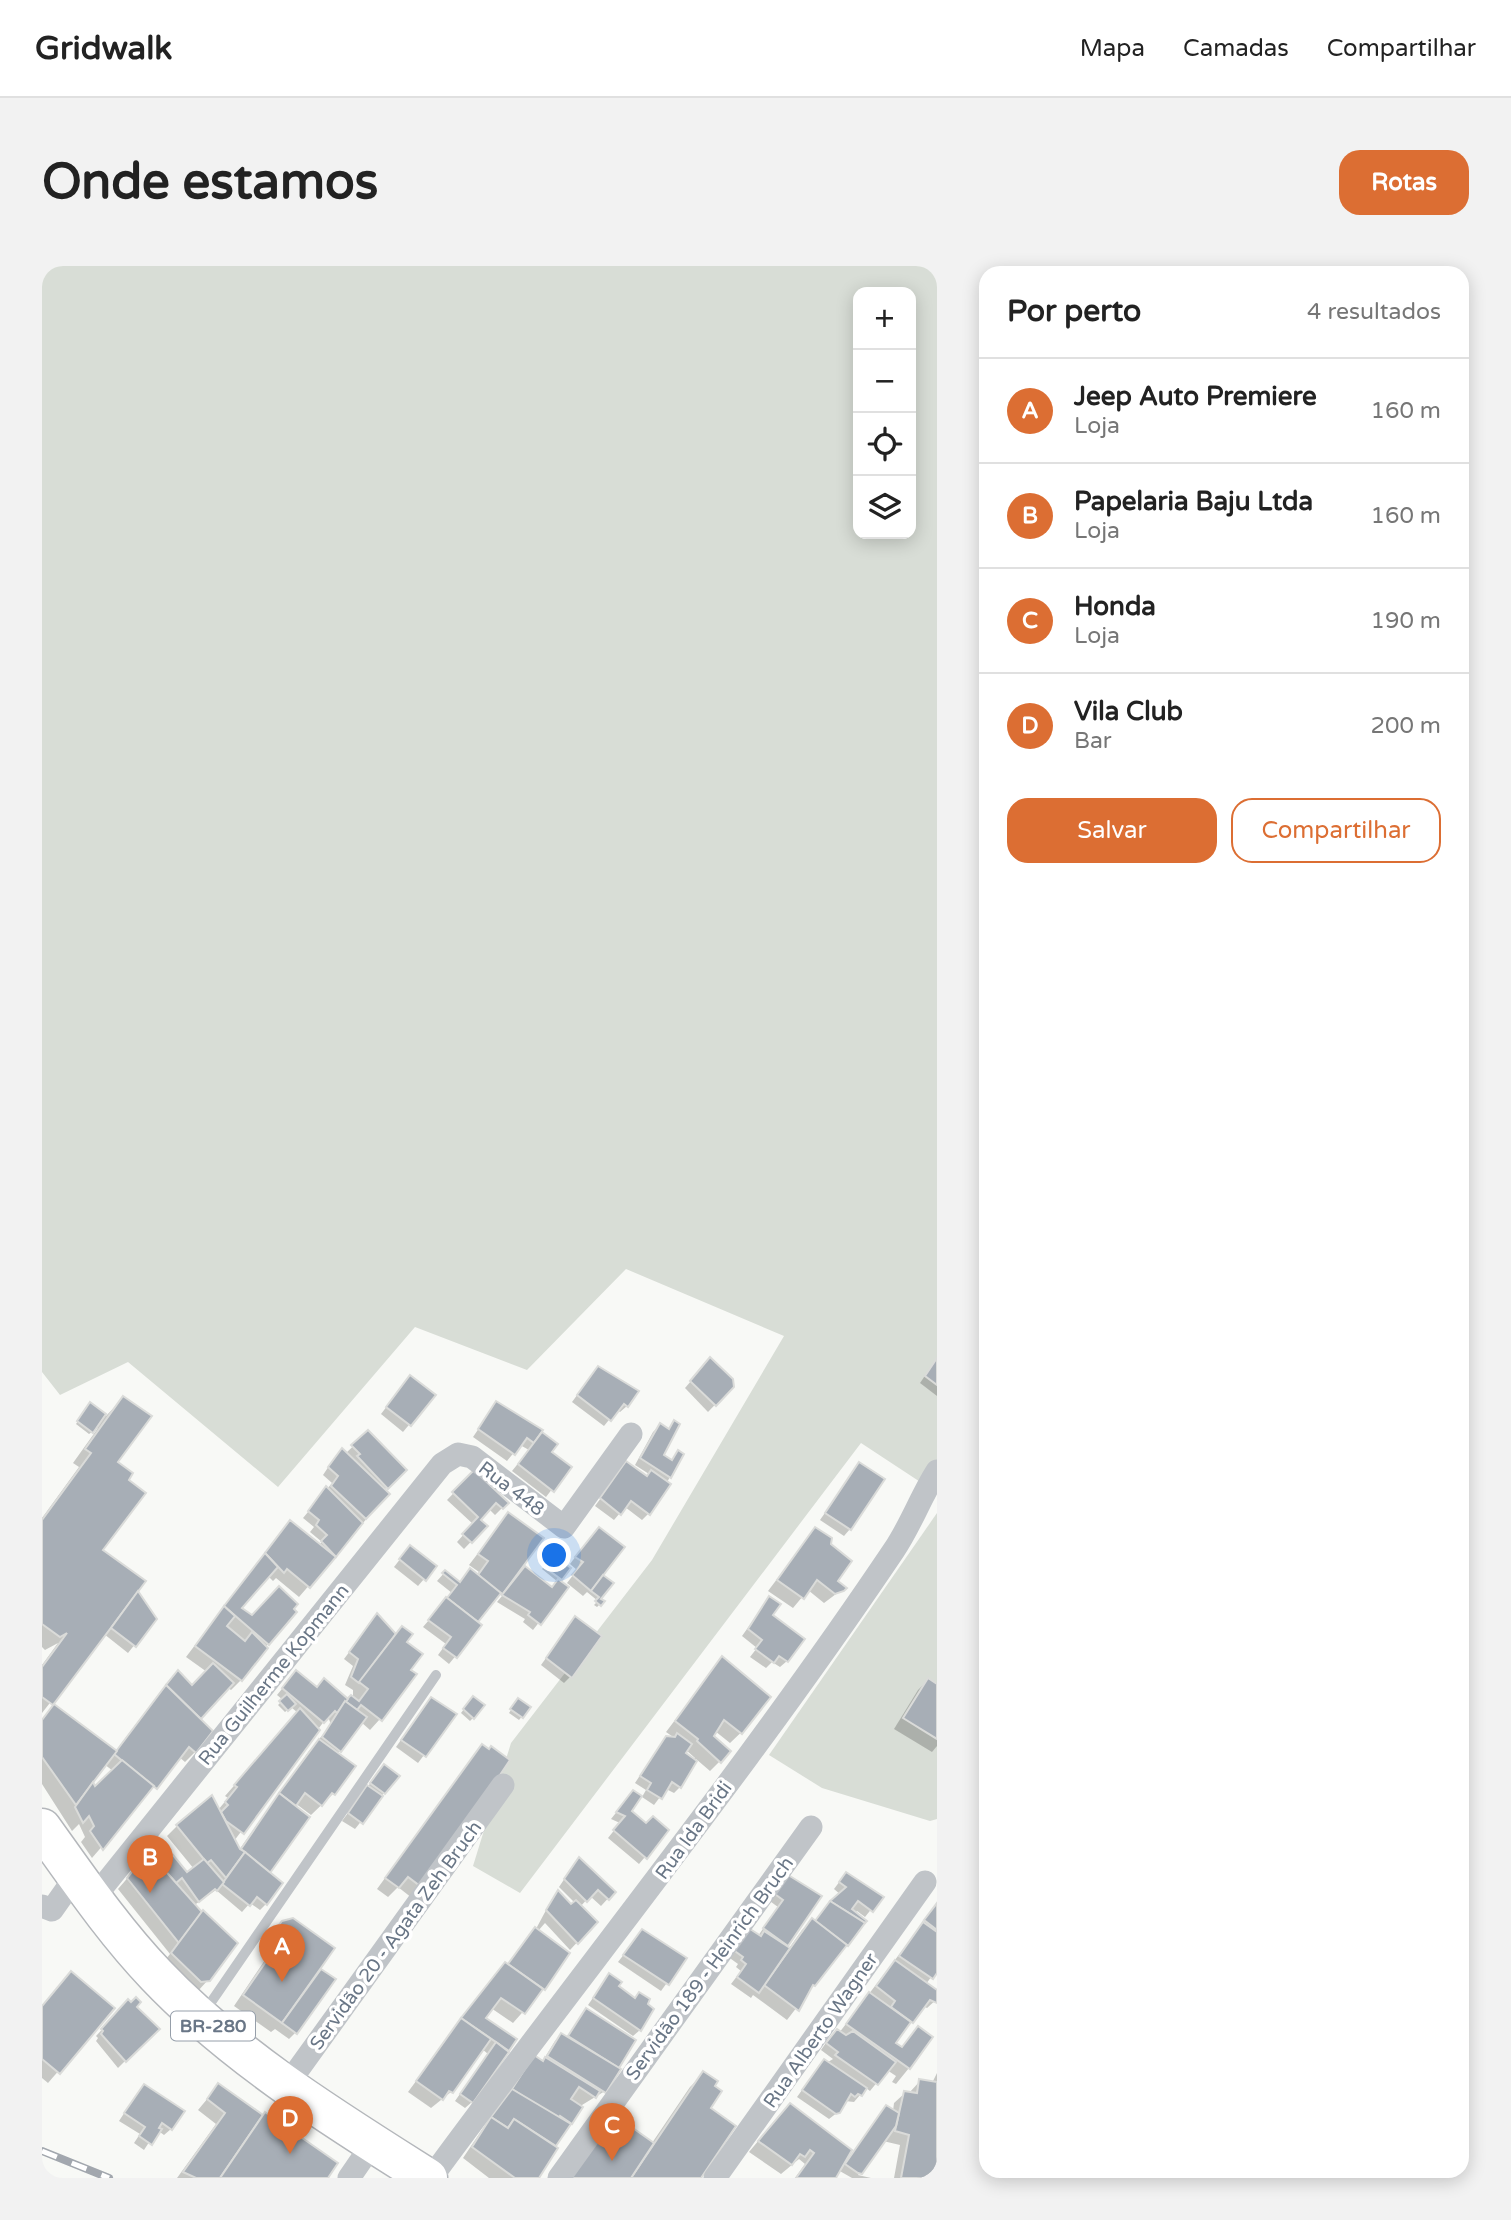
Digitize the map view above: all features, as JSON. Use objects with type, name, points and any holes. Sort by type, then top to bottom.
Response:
[{"type":"highway","name":"BR-280","points":[[42,1828],[85,1887],[158,1976],[201,2016],[287,2085],[430,2178]]},
{"type":"street","name":"Rua 448","points":[[458,1454],[472,1457],[564,1527],[631,1434]]},
{"type":"street","name":"Rua Guilherme Kopmann","points":[[45,1913],[85,1887],[442,1464],[458,1454]]},
{"type":"street","name":"Rua Ida Bridi","points":[[430,2178],[536,2036],[623,1926],[896,1548],[937,1471]]},
{"type":"street","name":"Servidão 20 - Agata Zeh Bruch","points":[[287,2085],[503,1785]]},
{"type":"street","name":"Servidão 189 - Heinrich Bruch","points":[[559,2178],[811,1827]]},
{"type":"street","name":"Rua Alberto Wagner","points":[[715,2178],[925,1882]]},
{"type":"street","points":[[349,2178],[373,2143]]},
{"type":"lane","points":[[201,2016],[436,1675]]},
{"type":"shaded area","points":[[42,266],[937,266],[937,1493],[861,1443],[520,1893],[473,1866],[511,1743],[652,1560],[784,1336],[626,1269],[527,1370],[415,1327],[278,1487],[128,1362],[60,1395],[42,1372]]},
{"type":"shaded area","points":[[937,1513],[937,1819],[930,1821],[822,1788],[769,1755]]},
{"type":"building","points":[[710,1357],[733,1379],[734,1387],[716,1406],[690,1381]]},
{"type":"building","points":[[937,1358],[937,1385],[925,1376]]},
{"type":"building","points":[[598,1366],[639,1391],[628,1407],[624,1404],[611,1421],[577,1395]]},
{"type":"building","points":[[410,1375],[436,1395],[411,1426],[386,1407]]},
{"type":"building","points":[[123,1396],[152,1416],[118,1462],[133,1473],[129,1480],[146,1493],[103,1550],[146,1581],[53,1705],[42,1697],[42,1667],[67,1633],[60,1637],[42,1624],[42,1520],[91,1453],[85,1449]]},
{"type":"building","points":[[496,1401],[543,1430],[534,1443],[527,1438],[515,1455],[478,1429]]},
{"type":"building","points":[[90,1402],[106,1414],[93,1433],[77,1421]]},
{"type":"building","points":[[674,1420],[680,1424],[664,1455],[672,1460],[678,1450],[684,1454],[671,1478],[640,1458],[660,1423],[669,1429]]},
{"type":"building","points":[[368,1430],[407,1470],[388,1489],[357,1456],[360,1454],[351,1445]]},
{"type":"building","points":[[542,1432],[558,1444],[552,1452],[572,1467],[554,1492],[518,1464]]},
{"type":"building","points":[[342,1448],[390,1494],[366,1519],[331,1486],[338,1476],[328,1467]]},
{"type":"building","points":[[626,1461],[647,1476],[651,1470],[671,1484],[650,1515],[631,1501],[621,1515],[600,1498]]},
{"type":"building","points":[[859,1462],[885,1479],[851,1530],[825,1513]]},
{"type":"building","points":[[474,1470],[509,1503],[503,1509],[496,1503],[481,1520],[488,1526],[472,1543],[462,1534],[478,1517],[452,1492]]},
{"type":"building","points":[[326,1486],[363,1523],[336,1557],[321,1541],[327,1535],[316,1525],[319,1520],[308,1511]]},
{"type":"building","points":[[508,1512],[544,1538],[502,1595],[478,1575],[488,1561],[478,1554]]},
{"type":"building","points":[[290,1520],[336,1557],[310,1588],[287,1569],[284,1573],[265,1553]]},
{"type":"building","points":[[599,1527],[625,1547],[591,1591],[572,1575],[583,1562],[575,1557]]},
{"type":"building","points":[[815,1527],[832,1538],[831,1544],[852,1561],[838,1581],[847,1588],[844,1591],[835,1594],[817,1580],[804,1599],[777,1580]]},
{"type":"building","points":[[410,1545],[437,1566],[426,1581],[399,1559]]},
{"type":"building","points":[[265,1553],[278,1567],[242,1608],[252,1615],[279,1586],[298,1604],[294,1609],[297,1612],[269,1645],[224,1606]]},
{"type":"building","points":[[552,1554],[571,1568],[562,1580],[543,1566]]},
{"type":"building","points":[[525,1566],[552,1587],[558,1579],[569,1587],[541,1625],[528,1615],[530,1612],[502,1595]]},
{"type":"building","points":[[470,1568],[501,1593],[478,1622],[447,1598],[457,1585],[442,1573],[445,1570],[460,1582]]},
{"type":"building","points":[[603,1575],[614,1583],[601,1599],[605,1601],[601,1606],[595,1601],[599,1597],[591,1591]]},
{"type":"building","points":[[138,1591],[157,1619],[136,1647],[111,1628]]},
{"type":"building","points":[[769,1596],[781,1604],[773,1615],[805,1639],[788,1662],[779,1656],[774,1663],[755,1649],[762,1640],[748,1629]]},
{"type":"building","points":[[446,1597],[482,1625],[457,1658],[443,1648],[451,1637],[428,1620]]},
{"type":"building","points":[[224,1606],[235,1616],[227,1626],[245,1641],[252,1632],[268,1648],[242,1681],[195,1646]]},
{"type":"building","points":[[377,1613],[396,1634],[359,1683],[351,1677],[358,1659],[349,1652]]},
{"type":"building","points":[[575,1616],[602,1636],[572,1678],[546,1658]]},
{"type":"building","points":[[402,1626],[413,1634],[407,1642],[423,1654],[411,1670],[417,1674],[382,1721],[361,1705],[357,1710],[345,1701],[351,1695],[359,1701],[368,1689],[359,1682]]},
{"type":"building","points":[[722,1656],[771,1697],[742,1734],[724,1720],[714,1736],[731,1751],[721,1763],[697,1741],[698,1739],[675,1721]]},
{"type":"building","points":[[213,1663],[234,1683],[201,1719],[166,1685],[178,1670],[192,1685]]},
{"type":"building","points":[[296,1670],[317,1687],[324,1678],[348,1699],[337,1713],[335,1711],[324,1723],[282,1688]]},
{"type":"building","points":[[928,1678],[937,1684],[937,1739],[903,1718]]},
{"type":"building","points":[[166,1685],[213,1731],[196,1753],[189,1747],[157,1789],[114,1754]]},
{"type":"building","points":[[287,1694],[296,1704],[288,1711],[279,1701]]},
{"type":"building","points":[[473,1696],[485,1705],[474,1719],[463,1709]]},
{"type":"building","points":[[431,1697],[457,1714],[426,1757],[401,1740]]},
{"type":"building","points":[[518,1698],[531,1707],[523,1718],[510,1709]]},
{"type":"building","points":[[345,1701],[367,1717],[341,1752],[322,1737]]},
{"type":"building","points":[[54,1704],[117,1751],[76,1805],[42,1757],[42,1720]]},
{"type":"building","points":[[300,1708],[320,1730],[244,1834],[226,1821],[221,1812],[228,1805],[225,1802],[237,1787],[234,1785]]},
{"type":"building","points":[[677,1733],[692,1744],[686,1753],[697,1761],[681,1788],[672,1782],[662,1799],[647,1790],[651,1783],[640,1776],[666,1736],[675,1737]]},
{"type":"building","points":[[319,1739],[356,1766],[335,1795],[332,1793],[322,1806],[305,1793],[296,1806],[279,1793]]},
{"type":"building","points":[[482,1744],[489,1749],[491,1746],[510,1760],[424,1889],[408,1877],[399,1888],[385,1878]]},
{"type":"building","points":[[122,1760],[154,1786],[103,1850],[90,1831],[94,1826],[89,1816],[83,1823],[75,1807],[93,1782],[95,1786]]},
{"type":"building","points":[[384,1764],[400,1776],[385,1794],[370,1783]]},
{"type":"building","points":[[367,1785],[383,1796],[363,1824],[348,1813]]},
{"type":"building","points":[[633,1790],[642,1796],[632,1811],[646,1823],[653,1816],[669,1830],[647,1859],[613,1830],[625,1816],[616,1812]]},
{"type":"building","points":[[279,1793],[310,1817],[270,1873],[241,1849]]},
{"type":"building","points":[[212,1795],[240,1849],[245,1852],[226,1878],[211,1860],[207,1863],[176,1825]]},
{"type":"building","points":[[245,1852],[283,1883],[267,1905],[257,1897],[250,1906],[222,1884]]},
{"type":"building","points":[[173,1855],[187,1872],[204,1859],[224,1882],[217,1891],[215,1889],[199,1902],[182,1878],[176,1883],[161,1866]]},
{"type":"building","points":[[144,1857],[155,1867],[158,1864],[161,1866],[202,1912],[179,1943],[127,1878]]},
{"type":"building","points":[[579,1857],[616,1892],[609,1900],[598,1890],[587,1902],[564,1879]]},
{"type":"building","points":[[846,1872],[884,1897],[873,1912],[858,1901],[852,1909],[867,1921],[865,1923],[830,1901],[846,1887],[839,1882]]},
{"type":"building","points":[[785,1873],[822,1896],[788,1946],[763,1928],[783,1900],[772,1892]]},
{"type":"building","points":[[558,1890],[571,1904],[576,1900],[598,1922],[578,1944],[546,1910]]},
{"type":"building","points":[[830,1901],[865,1923],[848,1946],[815,1921]]},
{"type":"building","points":[[937,1903],[937,1930],[924,1920]]},
{"type":"building","points":[[203,1910],[238,1943],[210,1981],[201,1982],[171,1953]]},
{"type":"building","points":[[293,1918],[335,1948],[282,2023],[243,1995],[276,1947],[271,1943],[275,1937],[272,1934],[282,1921]]},
{"type":"building","points":[[812,1918],[847,1945],[815,1986],[813,1985],[799,2011],[764,1985]]},
{"type":"building","points":[[923,1922],[937,1932],[937,1973],[933,1979],[899,1956]]},
{"type":"building","points":[[535,1927],[570,1953],[545,1990],[508,1964]]},
{"type":"building","points":[[747,1927],[761,1936],[764,1931],[790,1948],[759,1993],[737,1977],[746,1964],[741,1960],[743,1957],[732,1949]]},
{"type":"building","points":[[642,1929],[687,1958],[669,1985],[623,1955]]},
{"type":"building","points":[[895,1960],[937,1990],[937,2003],[930,2000],[913,2023],[891,2007],[895,2001],[876,1986]]},
{"type":"building","points":[[505,1962],[543,1989],[525,2014],[501,1998],[486,2018],[517,2039],[509,2051],[461,2018]]},
{"type":"building","points":[[321,1969],[336,1979],[297,2034],[282,2023]]},
{"type":"building","points":[[71,1971],[115,2008],[60,2074],[42,2059],[42,2006]]},
{"type":"building","points":[[609,1973],[622,1982],[619,1986],[635,1998],[639,1992],[650,1999],[648,2004],[654,2009],[641,2031],[593,1998]]},
{"type":"building","points":[[869,1992],[911,2022],[896,2043],[902,2047],[918,2026],[933,2037],[910,2069],[846,2024]]},
{"type":"building","points":[[136,1997],[141,2002],[137,2007],[160,2029],[126,2062],[101,2034],[101,2029],[128,1999],[131,2002]]},
{"type":"building","points":[[586,2008],[636,2040],[619,2068],[568,2036]]},
{"type":"building","points":[[461,2018],[491,2039],[453,2093],[449,2091],[443,2100],[416,2081]]},
{"type":"building","points":[[837,2029],[846,2035],[853,2031],[896,2062],[878,2085],[835,2055],[838,2052],[826,2043]]},
{"type":"building","points":[[561,2033],[621,2069],[606,2093],[547,2056]]},
{"type":"building","points":[[496,2042],[509,2052],[473,2103],[460,2094]]},
{"type":"building","points":[[534,2055],[543,2061],[545,2057],[600,2091],[596,2098],[579,2087],[571,2099],[583,2107],[572,2124],[560,2116],[558,2119],[512,2089]]},
{"type":"building","points":[[824,2059],[867,2088],[862,2096],[858,2094],[855,2097],[851,2094],[840,2113],[836,2114],[802,2090]]},
{"type":"building","points":[[703,2071],[718,2081],[715,2086],[722,2091],[711,2108],[736,2126],[701,2178],[631,2178]]},
{"type":"building","points":[[919,2079],[937,2082],[937,2178],[901,2178],[909,2135],[895,2131],[904,2091],[917,2093]]},
{"type":"building","points":[[218,2083],[263,2115],[220,2178],[196,2178],[183,2172],[225,2113],[207,2099]]},
{"type":"building","points":[[144,2084],[185,2111],[172,2130],[162,2123],[159,2128],[162,2129],[152,2145],[139,2136],[145,2127],[124,2113]]},
{"type":"building","points":[[512,2089],[571,2124],[556,2146],[514,2119],[508,2128],[491,2117]]},
{"type":"building","points":[[790,2103],[852,2150],[836,2178],[796,2178],[814,2153],[810,2150],[805,2157],[800,2154],[792,2165],[758,2141]]},
{"type":"building","points":[[886,2105],[899,2113],[896,2126],[862,2174],[858,2173],[845,2164]]},
{"type":"building","points":[[265,2112],[338,2163],[328,2178],[220,2178]]},
{"type":"building","points":[[613,2114],[654,2143],[631,2178],[570,2178]]},
{"type":"building","points":[[491,2117],[508,2128],[514,2119],[558,2148],[539,2178],[515,2178],[472,2147]]},
{"type":"railway","points":[[42,2151],[109,2178]]},
{"type":"place","name":"Papelaria Baju Ltda","points":[[150,1893]]},
{"type":"place","name":"Jeep Auto Premiere","points":[[282,1982]]},
{"type":"place","name":"Vila Club","points":[[290,2154]]},
{"type":"place","name":"Honda","points":[[612,2161]]}]
